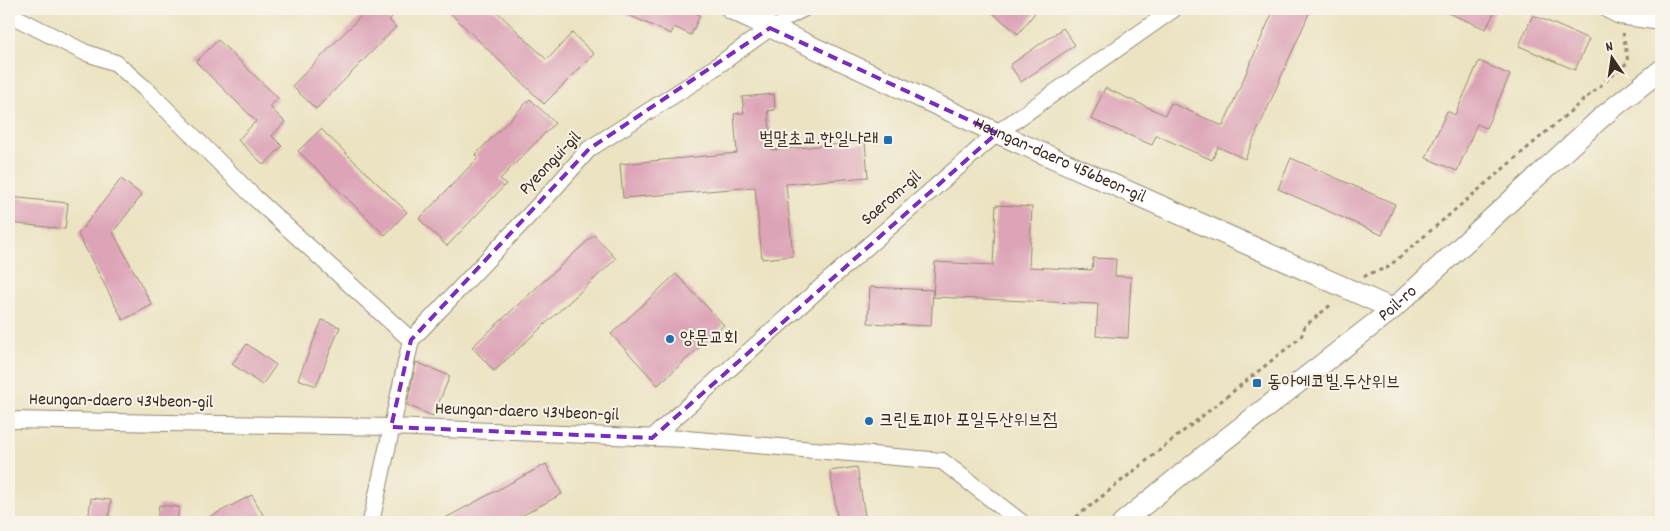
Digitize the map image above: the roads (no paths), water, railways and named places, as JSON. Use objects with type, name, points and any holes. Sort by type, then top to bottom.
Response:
[{"type":"street","name":"Heungan-daero 456beon-gil","points":[[730,9],[997,133],[1393,308]]},
{"type":"street","points":[[770,28],[807,9]]},
{"type":"street","name":"Saerom-gil","points":[[652,438],[997,133],[1174,9]]},
{"type":"street","points":[[1610,9],[1620,14],[1661,20]]},
{"type":"street","points":[[9,14],[84,52],[116,63],[255,198],[411,340],[371,522]]},
{"type":"street","name":"Pyeongui-gil","points":[[411,340],[589,149],[696,81],[770,28]]},
{"type":"street","name":"Poil-ro","points":[[1123,522],[1393,308],[1603,116],[1661,70]]},
{"type":"street","name":"Heungan-daero 434beon-gil","points":[[9,420],[391,427],[652,438],[942,460],[1021,522]]},
{"type":"place","name":"벌말초교.한일나래","points":[[888,140]]},
{"type":"place","name":"양문교회","points":[[670,339]]},
{"type":"place","name":"동아에코빌.두산위브","points":[[1257,383]]},
{"type":"place","name":"크린토피아 포일두산위브점","points":[[869,421]]}]
